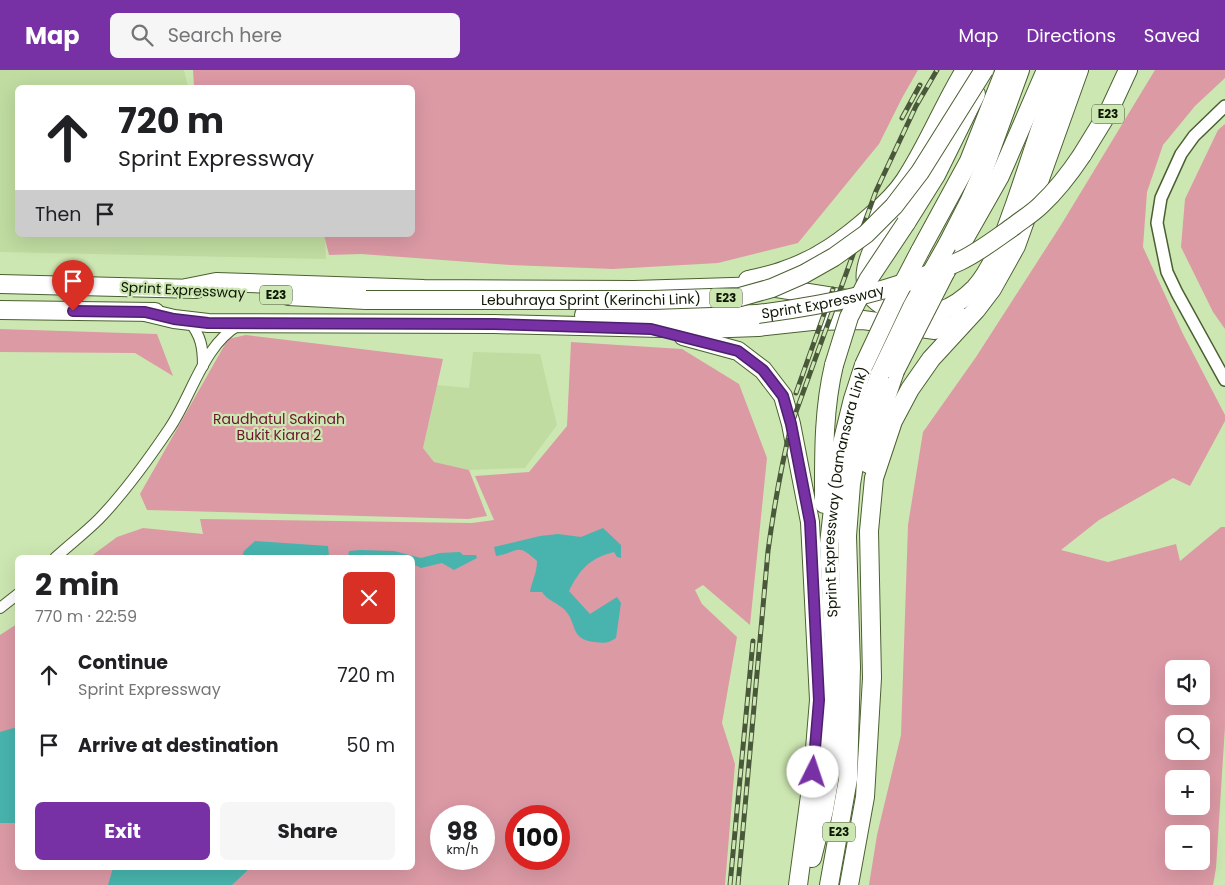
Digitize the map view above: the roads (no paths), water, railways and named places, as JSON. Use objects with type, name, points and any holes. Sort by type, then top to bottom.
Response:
[{"type":"highway","points":[[721,287],[800,265],[848,237],[876,212],[905,180],[965,70]]},
{"type":"highway","points":[[980,70],[871,250],[866,270],[867,287],[878,303],[890,309],[924,313],[940,311],[956,304],[975,288],[989,267],[1007,227],[1061,70]]},
{"type":"highway","points":[[829,544],[824,504],[824,426],[834,365],[848,317],[868,280],[936,175],[986,70]]},
{"type":"highway","name":"Lebuhraya Sprint (Kerinchi Link)","points":[[364,307],[740,298],[772,288],[804,274],[834,257],[866,234],[894,206],[920,172],[986,70]]},
{"type":"highway","name":"Sprint Expressway (Damansara Link)","points":[[805,885],[824,810],[831,769],[835,671],[829,544],[839,456],[853,399],[864,366],[895,299],[969,161],[1005,70]]},
{"type":"highway","name":"Sprint Expressway (Damansara Link)","points":[[828,885],[842,819],[848,779],[851,666],[847,536],[851,484],[857,448],[866,411],[888,373],[913,305],[947,245],[984,169],[1020,70]]},
{"type":"highway","points":[[848,779],[856,749],[861,694],[861,511],[868,462],[888,373],[1000,176],[1046,70]]},
{"type":"highway","points":[[849,885],[865,797],[873,646],[869,531],[874,478],[893,421],[910,389],[931,359],[976,310],[992,289],[1016,246],[1079,70]]},
{"type":"highway","name":"Sprint Expressway","points":[[0,310],[145,312],[364,307],[694,316],[758,314],[813,307],[918,279],[961,260],[995,240],[1040,206],[1064,181],[1109,112],[1128,70]]},
{"type":"highway","points":[[186,288],[216,282],[424,289],[634,290],[764,286],[851,300],[895,326],[912,352],[917,368],[910,389]]},
{"type":"highway","name":"Sprint Expressway","points":[[0,284],[186,288],[295,297],[364,307]]},
{"type":"highway","points":[[758,327],[775,320],[780,312],[778,297],[764,286]]},
{"type":"highway","points":[[145,312],[208,323],[486,324],[702,330],[758,327],[812,321],[863,320],[895,326],[935,330],[955,324],[966,316],[992,289]]},
{"type":"highway","points":[[651,329],[738,351],[763,370],[783,396],[791,424],[810,522],[819,700],[813,772],[798,885]]},
{"type":"highway","points":[[862,643],[871,697]]},
{"type":"street","points":[[1225,106],[1194,136],[1181,154],[1161,198],[1157,223],[1168,272],[1177,294],[1225,380]]},
{"type":"street","points":[[188,320],[200,337],[203,367]]},
{"type":"street","points":[[59,555],[98,521],[126,489],[171,427],[215,346],[230,330],[242,323]]},
{"type":"street","points":[[0,608],[15,596]]},
{"type":"water","points":[[603,528],[621,545],[621,558],[617,557],[614,552],[592,561],[577,576],[569,591],[590,614],[617,597],[621,603],[616,638],[603,643],[581,638],[564,609],[542,592],[530,592],[537,561],[521,550],[496,556],[494,547],[540,536],[558,534],[581,537]]},
{"type":"water","points":[[255,541],[328,546],[329,555],[243,555],[244,551]]},
{"type":"water","points":[[349,551],[394,551],[409,555],[348,555]]},
{"type":"water","points":[[460,552],[463,555],[476,555],[477,558],[454,570],[442,563],[421,568],[415,565],[415,556],[421,558],[440,553]]},
{"type":"water","points":[[15,728],[15,823],[0,823],[0,732]]},
{"type":"water","points":[[112,870],[248,870],[232,885],[108,885]]},
{"type":"railway","points":[[738,885],[768,551],[778,486],[788,439],[792,423],[876,191],[916,106],[937,70]]},
{"type":"railway","points":[[902,118],[920,85]]},
{"type":"railway","points":[[796,393],[833,289]]},
{"type":"railway","points":[[730,885],[753,641]]},
{"type":"park label","name":"Raudhatul Sakinah Bukit Kiara 2","points":[[279,428]]}]
